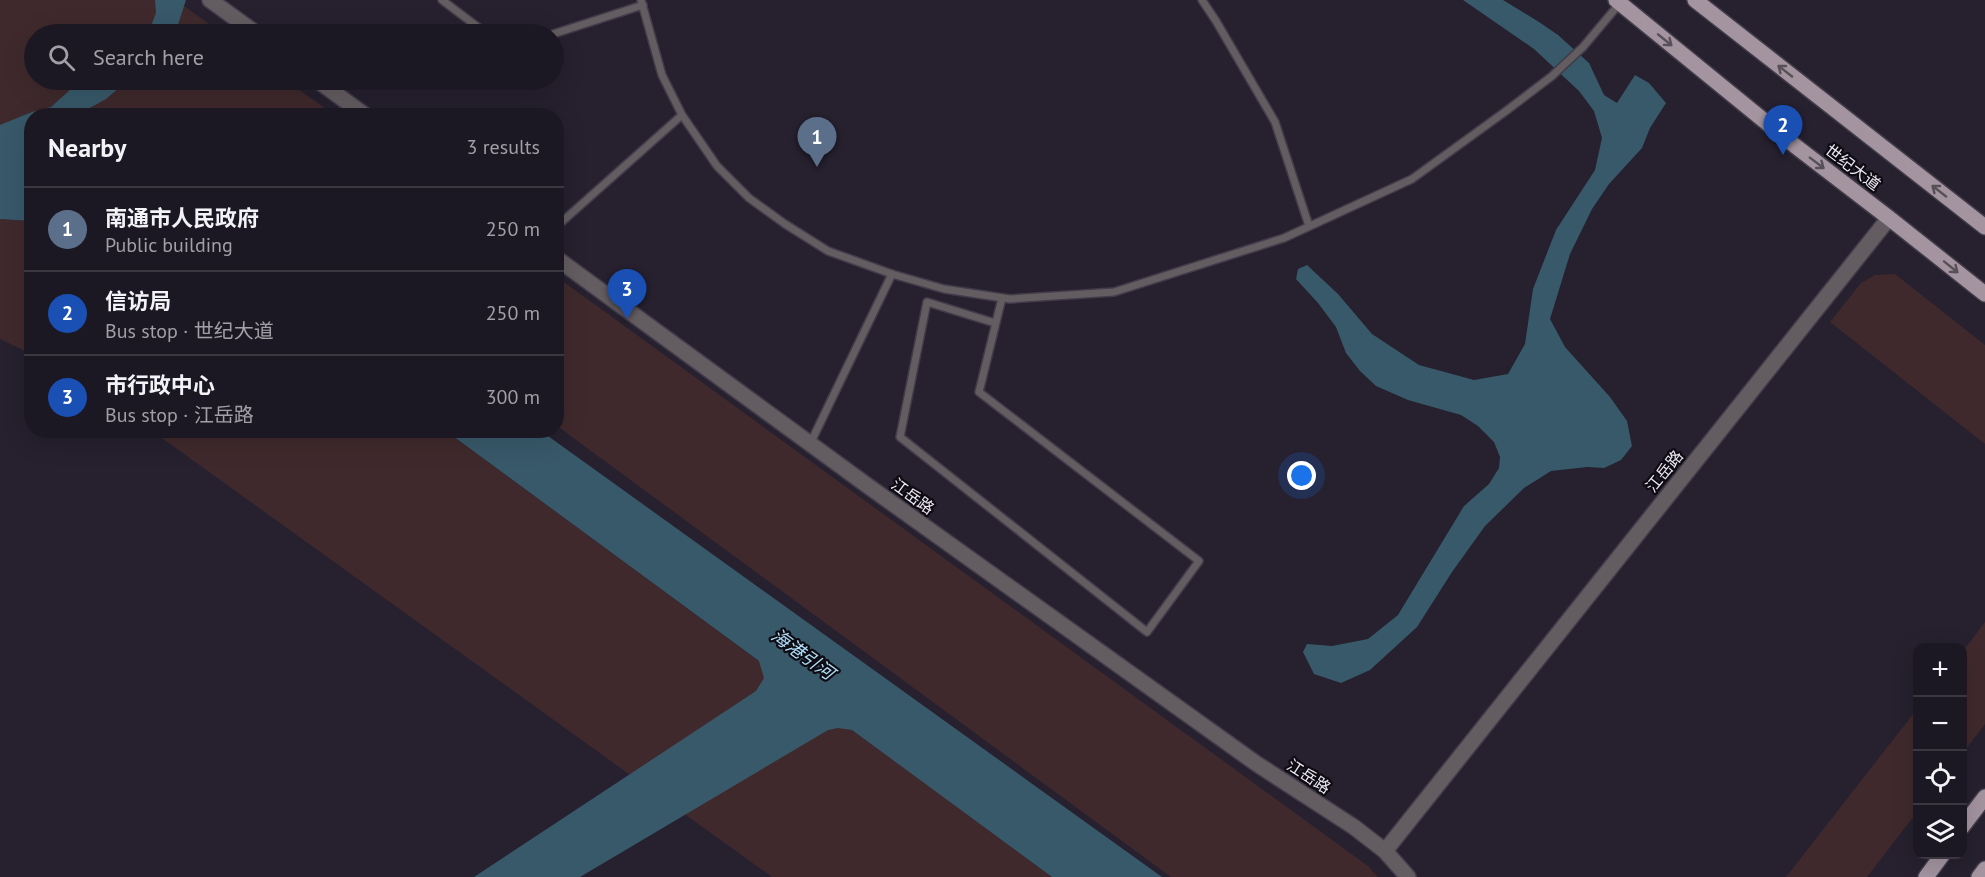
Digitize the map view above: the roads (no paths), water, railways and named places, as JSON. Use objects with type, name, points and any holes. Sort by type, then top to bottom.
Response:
[{"type":"main road","name":"世纪大道","points":[[1695,0],[1985,227]]},
{"type":"main road","name":"世纪大道","points":[[1620,1],[1794,145],[1985,294]]},
{"type":"main road","points":[[1967,821],[1985,797]]},
{"type":"main road","points":[[1924,877],[1939,859]]},
{"type":"main road","points":[[1979,877],[1985,869]]},
{"type":"street","points":[[210,0],[243,24]]},
{"type":"street","points":[[331,90],[355,108]]},
{"type":"street","name":"江岳路","points":[[564,264],[1237,751],[1354,826],[1385,851],[1889,218]]},
{"type":"street","points":[[1385,851],[1408,877]]},
{"type":"lane","points":[[442,0],[474,24]]},
{"type":"lane","points":[[1202,0],[1275,122],[1309,226]]},
{"type":"lane","points":[[564,30],[642,2],[662,75],[682,115],[717,166],[749,198],[828,251],[892,274],[944,289],[1010,299],[1114,292],[1284,238],[1412,179],[1552,75],[1583,47],[1620,1]]},
{"type":"lane","points":[[564,220],[682,115]]},
{"type":"lane","points":[[810,444],[892,274]]},
{"type":"lane","points":[[995,323],[927,302],[900,437],[1147,632],[1199,561],[979,392],[1002,298]]},
{"type":"water","points":[[155,0],[186,0],[178,24],[152,24],[156,13]]},
{"type":"water","points":[[1463,0],[1503,0],[1539,22],[1558,35],[1589,63],[1604,95],[1617,103],[1635,75],[1649,83],[1666,103],[1650,128],[1642,148],[1609,184],[1592,209],[1570,254],[1550,319],[1565,347],[1610,397],[1627,421],[1632,446],[1621,460],[1604,468],[1587,467],[1551,471],[1524,488],[1485,526],[1417,627],[1370,670],[1341,683],[1314,674],[1303,652],[1307,644],[1332,646],[1368,639],[1398,615],[1464,506],[1489,484],[1499,468],[1500,457],[1494,442],[1478,426],[1461,415],[1408,400],[1376,386],[1346,353],[1336,327],[1296,279],[1298,269],[1307,265],[1338,294],[1372,334],[1419,365],[1474,380],[1508,374],[1525,344],[1533,289],[1556,230],[1595,170],[1602,138],[1594,111],[1579,91],[1534,49]]},
{"type":"water","points":[[70,90],[116,90],[90,108],[47,108]]},
{"type":"water","points":[[24,115],[24,221],[0,219],[0,125]]},
{"type":"water","name":"海港引河","points":[[456,438],[551,438],[1162,877],[1052,877],[852,730],[838,728],[828,730],[580,877],[474,877],[756,691],[764,678],[759,661]]},
{"type":"place","name":"信访局","points":[[1783,155]]},
{"type":"place","name":"南通市人民政府","points":[[817,167]]},
{"type":"place","name":"市行政中心","points":[[627,319]]}]
